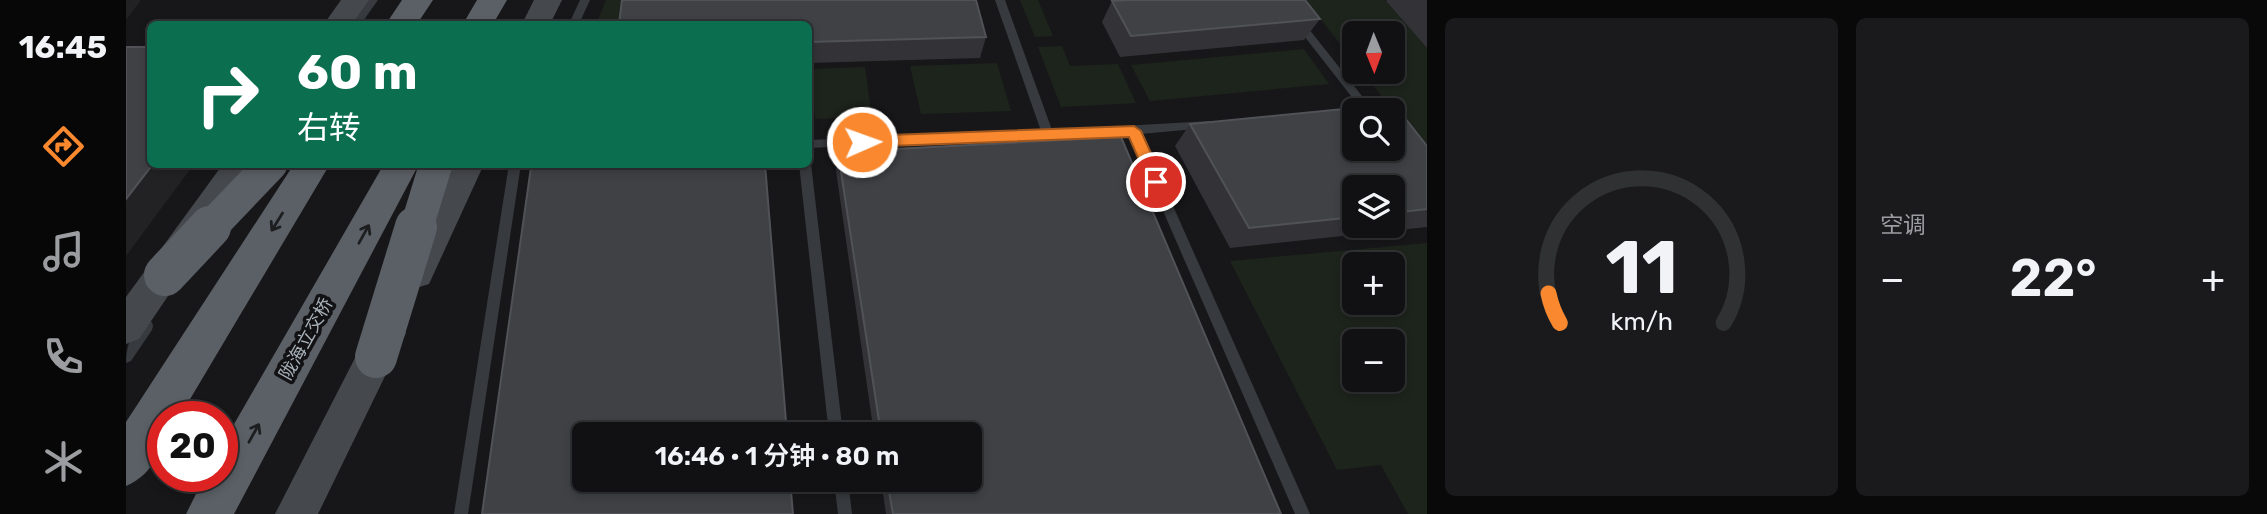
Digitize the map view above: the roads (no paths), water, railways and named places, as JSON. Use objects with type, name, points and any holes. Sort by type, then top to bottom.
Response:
[{"type":"highway","points":[[403,21],[418,0]]},
{"type":"highway","points":[[173,276],[268,168]]},
{"type":"highway","points":[[126,463],[310,168]]},
{"type":"highway","name":"陇海立交桥","points":[[209,514],[400,168]]},
{"type":"highway","points":[[376,357],[435,168]]},
{"type":"main road","points":[[340,21],[355,0]]},
{"type":"main road","points":[[538,21],[549,0]]},
{"type":"main road","points":[[126,327],[173,276],[239,168]]},
{"type":"main road","points":[[296,514],[376,357],[466,168]]},
{"type":"lane","points":[[358,21],[373,0]]},
{"type":"lane","points":[[575,21],[585,0]]},
{"type":"lane","points":[[1000,0],[1048,135]]},
{"type":"lane","points":[[1282,0],[1358,98]]},
{"type":"lane","points":[[812,144],[1134,131],[1216,123]]},
{"type":"lane","points":[[1134,131],[1303,514]]},
{"type":"lane","points":[[173,276],[256,168]]},
{"type":"lane","points":[[289,514],[466,168]]},
{"type":"lane","points":[[461,514],[514,168]]},
{"type":"lane","points":[[805,168],[835,422]]},
{"type":"lane","points":[[126,357],[157,312]]},
{"type":"lane","points":[[842,492],[845,514]]}]
